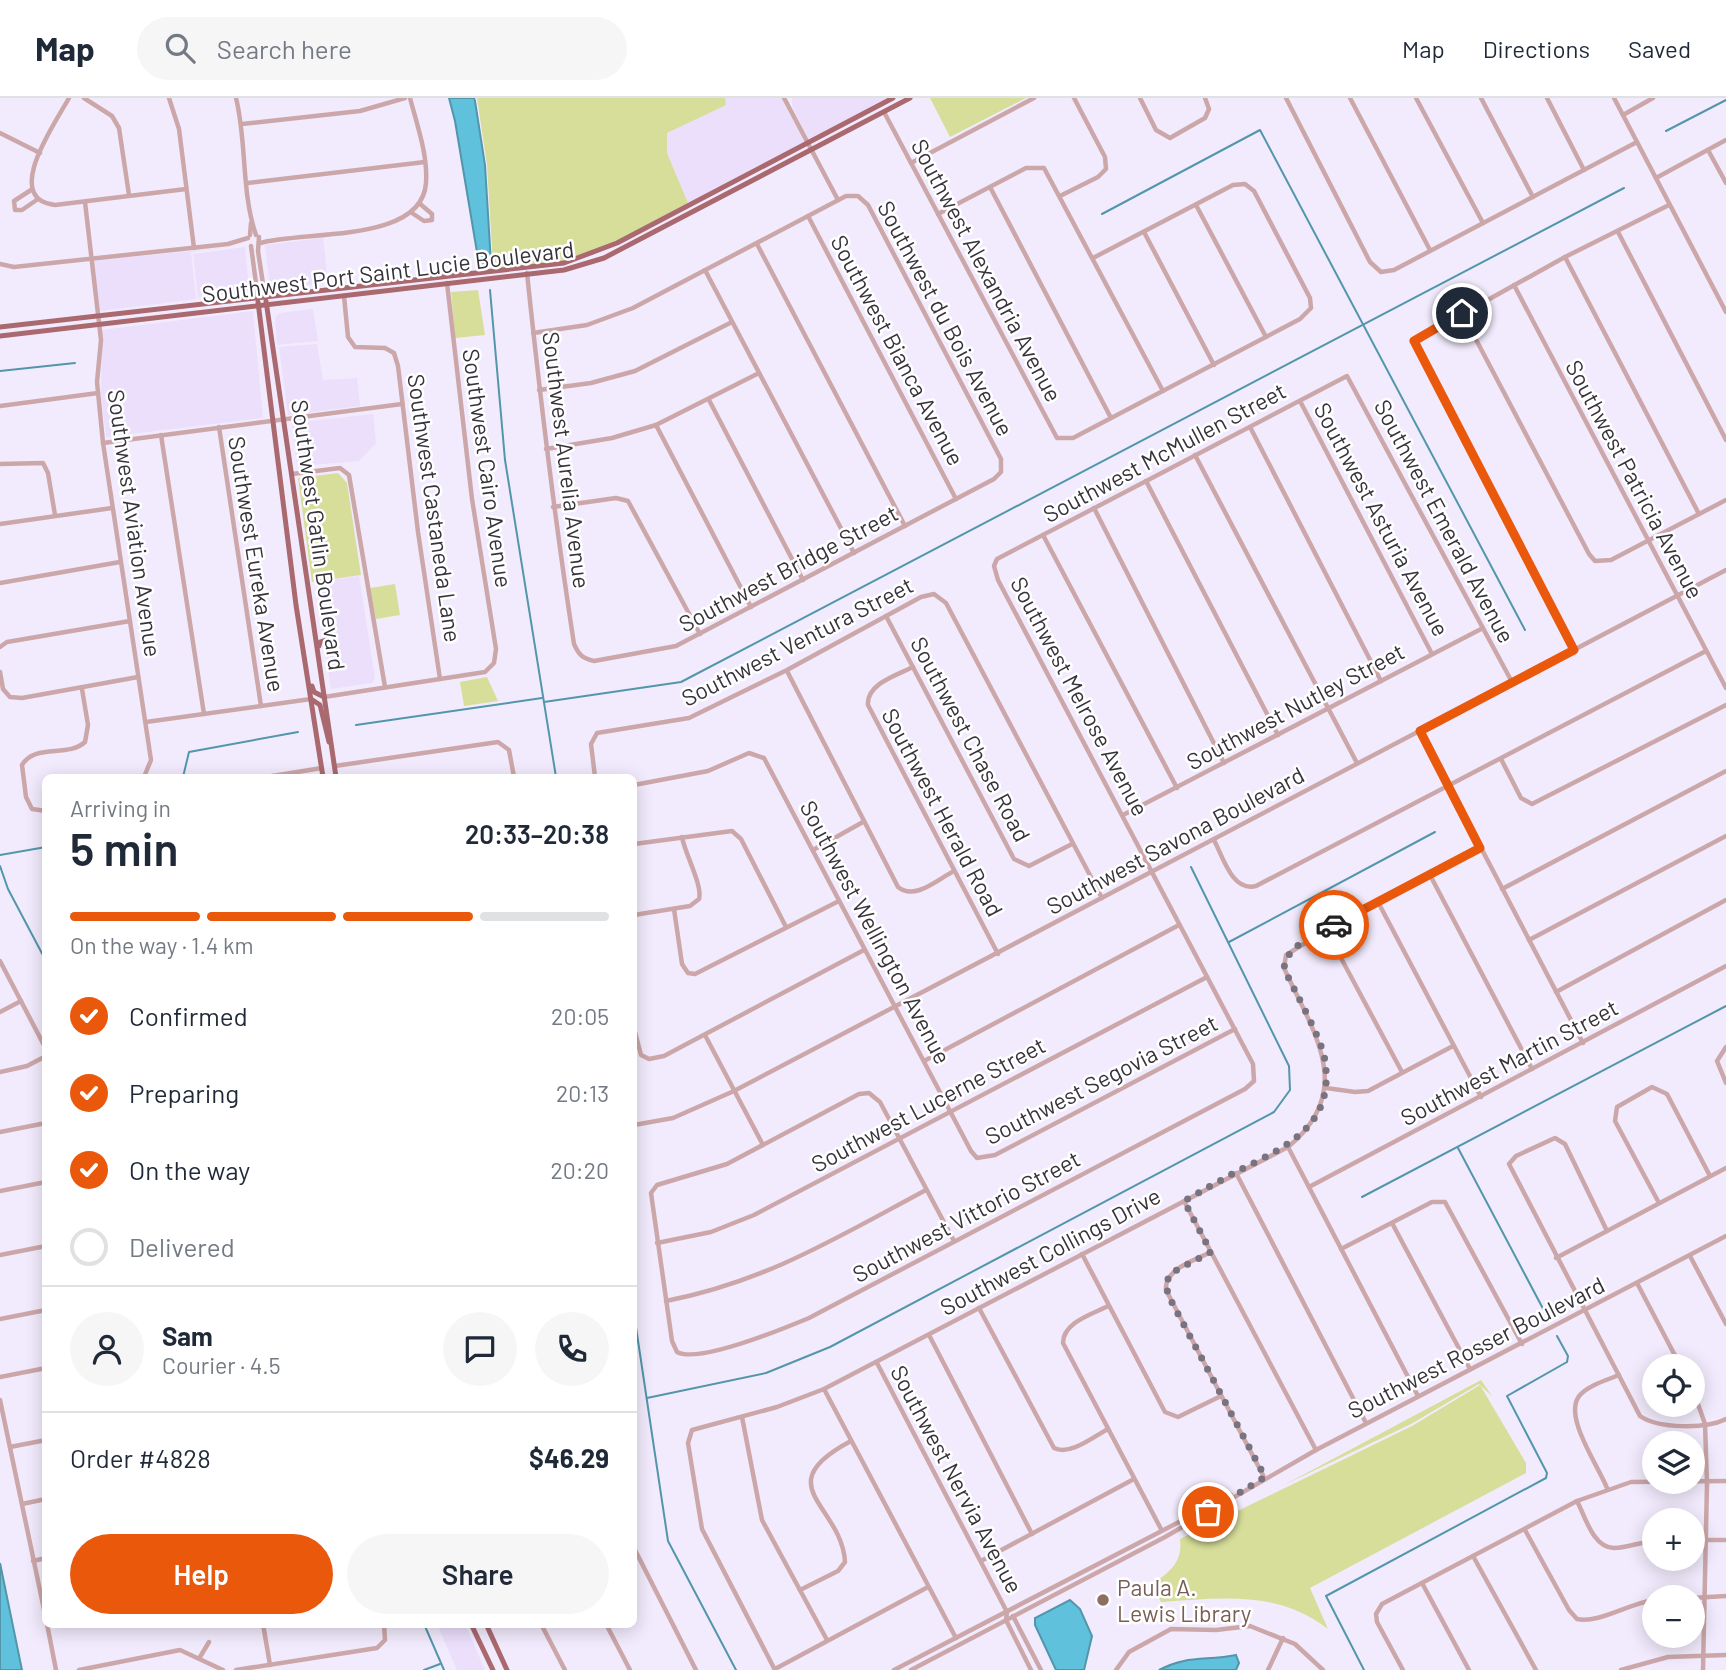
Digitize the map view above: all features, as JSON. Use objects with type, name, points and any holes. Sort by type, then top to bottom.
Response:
[{"type":"main road","points":[[884,111],[893,98]]},
{"type":"main road","name":"Southwest Port Saint Lucie Boulevard","points":[[0,336],[447,280],[564,271],[604,258],[810,147],[893,98]]},
{"type":"main road","name":"Southwest Port Saint Lucie Boulevard","points":[[527,272],[590,256],[910,98]]},
{"type":"main road","points":[[692,211],[702,199]]},
{"type":"main road","name":"Southwest Port Saint Lucie Boulevard","points":[[266,301],[344,296],[447,280]]},
{"type":"main road","name":"Southwest Gatlin Boulevard","points":[[266,301],[336,774]]},
{"type":"main road","name":"Southwest Port Saint Lucie Boulevard","points":[[0,327],[258,302]]},
{"type":"main road","name":"Southwest Gatlin Boulevard","points":[[258,302],[303,652],[323,774]]},
{"type":"main road","points":[[315,634],[332,638],[319,643],[322,684]]},
{"type":"main road","points":[[303,652],[313,690],[324,697]]},
{"type":"main road","points":[[311,699],[320,705],[325,735],[332,748]]},
{"type":"main road","points":[[473,1628],[493,1670]]},
{"type":"main road","points":[[488,1628],[507,1670]]},
{"type":"street","points":[[69,98],[31,174],[31,190],[38,199],[55,205],[186,190]]},
{"type":"street","points":[[84,98],[112,116],[119,128],[129,195]]},
{"type":"street","points":[[169,98],[179,129],[194,248]]},
{"type":"street","points":[[236,98],[242,124],[258,302]]},
{"type":"street","points":[[0,264],[14,267],[391,224],[412,213],[419,204],[426,181],[425,162],[407,98],[360,111],[242,124]]},
{"type":"street","points":[[533,333],[604,320],[757,244],[838,200],[784,98]]},
{"type":"street","points":[[789,98],[790,106]]},
{"type":"street","points":[[911,163],[1034,98]]},
{"type":"street","points":[[1060,196],[1098,177],[1106,169],[1105,157],[1074,98]]},
{"type":"street","points":[[1140,98],[1156,130],[1164,137],[1176,136],[1200,123],[1209,109],[1205,98]]},
{"type":"street","points":[[1286,98],[1370,262],[1378,270],[1389,272],[1637,142]]},
{"type":"street","points":[[1350,98],[1430,250]]},
{"type":"street","points":[[1416,98],[1483,223]]},
{"type":"street","points":[[1481,98],[1533,197]]},
{"type":"street","points":[[1547,98],[1584,170]]},
{"type":"street","points":[[1614,98],[1726,312]]},
{"type":"street","points":[[1623,115],[1653,98]]},
{"type":"street","name":"Southwest Alexandria Avenue","points":[[884,111],[1053,433],[1062,440],[1073,438],[1111,418]]},
{"type":"street","points":[[0,133],[40,153]]},
{"type":"street","points":[[1656,178],[1726,140]]},
{"type":"street","points":[[1708,150],[1726,183]]},
{"type":"street","points":[[248,183],[425,162]]},
{"type":"street","points":[[938,214],[1026,168],[1040,166],[1048,172],[1163,391]]},
{"type":"street","points":[[990,187],[1111,418],[1300,319],[1311,309],[1310,298],[1254,191],[1245,184],[1233,185],[1093,258]]},
{"type":"street","points":[[31,190],[14,201],[15,210],[22,210],[38,199]]},
{"type":"street","name":"Southwest du Bois Avenue","points":[[838,200],[858,196],[868,205],[1001,459],[1001,472]]},
{"type":"street","name":"Southwest Aviation Avenue","points":[[85,202],[100,325],[98,393],[103,443],[146,722],[150,760],[145,774]]},
{"type":"street","points":[[412,213],[424,221],[432,220],[432,214],[419,204]]},
{"type":"street","points":[[1196,205],[1266,337]]},
{"type":"street","points":[[1574,650],[1414,341],[1565,257],[1669,205]]},
{"type":"street","name":"Southwest Bianca Avenue","points":[[808,216],[957,499]]},
{"type":"street","points":[[1144,232],[1214,365]]},
{"type":"street","points":[[1618,232],[1726,440]]},
{"type":"street","points":[[254,240],[266,301]]},
{"type":"street","points":[[757,244],[905,526]]},
{"type":"street","points":[[1565,257],[1699,514]]},
{"type":"street","points":[[705,270],[854,553]]},
{"type":"street","name":"Southwest Aurelia Avenue","points":[[527,272],[553,507],[574,644],[579,655]]},
{"type":"street","name":"Southwest Cairo Avenue","points":[[440,679],[485,672],[494,663],[496,649],[472,499],[447,280]]},
{"type":"street","name":"Southwest Patricia Avenue","points":[[1514,285],[1647,543],[1726,688]]},
{"type":"street","name":"Southwest Castaneda Lane","points":[[344,296],[348,337],[355,347],[385,348],[394,352],[440,679]]},
{"type":"street","points":[[1462,313],[1589,554],[1601,563],[1647,543],[1726,500]]},
{"type":"street","points":[[539,390],[591,383],[635,371],[732,322]]},
{"type":"street","points":[[546,449],[612,438],[656,425],[759,373]]},
{"type":"street","name":"Southwest McMullen Street","points":[[997,559],[1347,376]]},
{"type":"street","name":"Southwest Emerald Avenue","points":[[1347,376],[1512,682]]},
{"type":"street","points":[[0,406],[98,393]]},
{"type":"street","points":[[709,400],[803,580]]},
{"type":"street","name":"Southwest Asturia Avenue","points":[[1300,401],[1433,654]]},
{"type":"street","points":[[103,443],[275,418],[402,404]]},
{"type":"street","points":[[656,425],[751,607]]},
{"type":"street","name":"Southwest Eureka Avenue","points":[[219,427],[261,706]]},
{"type":"street","points":[[1250,427],[1381,681]]},
{"type":"street","points":[[161,435],[204,714]]},
{"type":"street","points":[[1195,455],[1357,763]]},
{"type":"street","points":[[0,464],[43,463],[48,473],[54,515]]},
{"type":"street","points":[[292,474],[340,468],[349,475],[385,687]]},
{"type":"street","name":"Southwest Bridge Street","points":[[579,655],[594,661],[666,650],[957,499],[994,479],[1001,472]]},
{"type":"street","points":[[1146,481],[1278,734]]},
{"type":"street","points":[[553,507],[616,498],[628,501],[700,634]]},
{"type":"street","points":[[0,524],[112,508]]},
{"type":"street","points":[[1094,508],[1224,763]]},
{"type":"street","points":[[1044,535],[1177,788]]},
{"type":"street","name":"Southwest Melrose Avenue","points":[[997,559],[994,566],[998,580],[1256,1071]]},
{"type":"street","points":[[0,583],[120,562]]},
{"type":"street","name":"Southwest Savona Boulevard","points":[[637,1124],[685,1114],[734,1091],[1726,570]]},
{"type":"street","name":"Southwest Ventura Street","points":[[595,774],[591,744],[597,733],[689,718],[787,670],[926,595],[937,595],[946,603],[1072,844]]},
{"type":"street","name":"Southwest Chase Road","points":[[886,616],[1014,859],[1029,866],[1072,844]]},
{"type":"street","points":[[0,647],[7,642],[130,621]]},
{"type":"street","name":"Southwest Nutley Street","points":[[1123,815],[1483,628]]},
{"type":"street","points":[[1214,840],[1235,880],[1241,886],[1252,888],[1706,651]]},
{"type":"street","name":"Southwest Herald Road","points":[[913,667],[874,687],[867,701],[998,954]]},
{"type":"street","points":[[787,670],[895,884],[903,891],[915,892],[954,871]]},
{"type":"street","points":[[0,672],[3,689],[10,697],[82,689],[138,677]]},
{"type":"street","points":[[324,697],[440,679]]},
{"type":"street","points":[[42,810],[32,809],[28,803],[22,765],[35,754],[74,749],[85,742],[88,724],[82,689]]},
{"type":"street","points":[[146,722],[311,699]]},
{"type":"street","points":[[1501,759],[1521,798],[1532,803],[1726,705]]},
{"type":"street","points":[[1420,731],[1583,1043]]},
{"type":"street","points":[[335,766],[493,741],[501,743],[509,750],[514,774]]},
{"type":"street","name":"Southwest Wellington Avenue","points":[[637,785],[687,777],[721,767],[749,753],[759,755],[766,762],[971,1151],[983,1159]]},
{"type":"street","points":[[284,774],[322,768]]},
{"type":"street","points":[[1502,889],[1726,771]]},
{"type":"street","points":[[813,850],[863,822]]},
{"type":"street","points":[[637,844],[728,830],[741,839],[786,927]]},
{"type":"street","points":[[1529,940],[1726,836]]},
{"type":"street","points":[[637,915],[690,906],[701,895],[682,837]]},
{"type":"street","points":[[1072,844],[1102,898]]},
{"type":"street","name":"Southwest Collings Drive","points":[[775,1670],[702,1529],[688,1443],[694,1428],[742,1417],[824,1389],[1288,1147],[1315,1117],[1326,1088],[1325,1059],[1284,968],[1286,955],[1294,947],[1480,848]]},
{"type":"street","points":[[1430,875],[1532,1069]]},
{"type":"street","points":[[1556,992],[1726,900]]},
{"type":"street","points":[[674,909],[682,964],[691,974],[702,972],[839,901]]},
{"type":"street","points":[[1378,902],[1480,1097]]},
{"type":"street","points":[[924,1061],[1179,925]]},
{"type":"street","points":[[1326,930],[1402,1072]]},
{"type":"street","points":[[637,1046],[638,1052],[653,1059],[705,1037],[864,950]]},
{"type":"street","points":[[0,961],[42,1041]]},
{"type":"street","name":"Southwest Martin Street","points":[[1309,1187],[1726,966]]},
{"type":"street","name":"Southwest Lucerne Street","points":[[657,1243],[695,1236],[742,1220],[1207,977]]},
{"type":"street","points":[[0,1012],[21,1001]]},
{"type":"street","name":"Southwest Segovia Street","points":[[983,1159],[1234,1030]]},
{"type":"street","points":[[705,1037],[763,1145]]},
{"type":"street","points":[[1326,1088],[1363,1092],[1454,1046]]},
{"type":"street","points":[[1726,1047],[1718,1055],[1718,1068],[1726,1083]]},
{"type":"street","points":[[0,1072],[27,1066],[42,1058]]},
{"type":"street","name":"Southwest Vittorio Street","points":[[666,1301],[675,1349],[691,1355],[734,1346],[787,1328],[1245,1089],[1252,1084],[1256,1071]]},
{"type":"street","points":[[1659,1203],[1615,1117],[1619,1104],[1633,1096],[1652,1087],[1667,1094],[1710,1177]]},
{"type":"street","points":[[926,1190],[786,1265],[724,1288],[666,1301],[651,1197],[657,1185],[727,1164],[859,1094],[872,1094],[880,1102],[954,1241]]},
{"type":"street","points":[[0,1132],[42,1124]]},
{"type":"street","points":[[1607,1231],[1565,1144],[1555,1138],[1516,1156],[1509,1164],[1640,1416],[1653,1423],[1705,1424],[1726,1419]]},
{"type":"street","points":[[1288,1147],[1418,1396]]},
{"type":"street","points":[[1556,1258],[1726,1168]]},
{"type":"street","points":[[1236,1173],[1366,1423]]},
{"type":"street","points":[[0,1191],[42,1183]]},
{"type":"street","points":[[1184,1201],[1316,1450]]},
{"type":"street","points":[[1341,1249],[1432,1202],[1445,1202],[1452,1210],[1522,1344]]},
{"type":"street","points":[[1392,1223],[1470,1369]]},
{"type":"street","name":"Southwest Rosser Boulevard","points":[[911,1670],[1183,1527],[1242,1490],[1366,1423],[1726,1236]]},
{"type":"street","points":[[0,1255],[42,1247]]},
{"type":"street","points":[[1211,1252],[1173,1272],[1166,1286],[1265,1477]]},
{"type":"street","points":[[1082,1254],[1167,1414],[1176,1417],[1186,1415],[1221,1396]]},
{"type":"street","points":[[1690,1256],[1726,1324]]},
{"type":"street","points":[[1637,1283],[1674,1354]]},
{"type":"street","points":[[1108,1306],[1071,1326],[1063,1338],[1161,1530]]},
{"type":"street","points":[[979,1308],[1051,1445],[1058,1450],[1066,1450],[1108,1429]]},
{"type":"street","points":[[0,1320],[42,1311]]},
{"type":"street","points":[[929,1335],[1032,1534]]},
{"type":"street","name":"Southwest Nervia Avenue","points":[[877,1363],[1007,1612]]},
{"type":"street","points":[[0,1377],[42,1369]]},
{"type":"street","points":[[1607,1488],[1574,1419],[1573,1405],[1582,1392],[1619,1374]]},
{"type":"street","points":[[824,1389],[956,1638]]},
{"type":"street","points":[[0,1400],[42,1604]]},
{"type":"street","points":[[742,1417],[762,1520],[827,1640]]},
{"type":"street","points":[[1703,1417],[1707,1483],[1705,1520]]},
{"type":"street","points":[[10,1447],[42,1441]]},
{"type":"street","points":[[800,1590],[838,1571],[845,1562],[844,1551],[816,1500],[811,1481],[819,1460],[851,1441]]},
{"type":"street","points":[[981,1561],[1133,1479]]},
{"type":"street","points":[[1403,1670],[1379,1627],[1376,1614],[1381,1604],[1577,1501],[1607,1488],[1632,1482],[1726,1481]]},
{"type":"street","name":"Southwest Rosser Boulevard","points":[[894,1670],[1242,1490]]},
{"type":"street","points":[[22,1504],[42,1500]]},
{"type":"street","points":[[1577,1501],[1596,1538],[1604,1546],[1613,1548],[1642,1543]]},
{"type":"street","points":[[1525,1530],[1574,1617],[1588,1620],[1642,1604]]},
{"type":"street","points":[[1705,1539],[1726,1540]]},
{"type":"street","points":[[637,1554],[696,1670]]},
{"type":"street","points":[[1473,1556],[1536,1670]]},
{"type":"street","points":[[33,1561],[42,1559]]},
{"type":"street","points":[[1422,1583],[1469,1670]]},
{"type":"street","points":[[775,1670],[928,1587]]},
{"type":"street","points":[[1705,1598],[1726,1596]]},
{"type":"street","points":[[1031,1670],[1006,1620],[1007,1612],[1013,1616],[1041,1670]]},
{"type":"street","points":[[1115,1670],[1129,1652],[1171,1629],[1216,1630],[1250,1626],[1283,1638],[1309,1654],[1323,1670]]},
{"type":"street","points":[[48,1628],[56,1670]]},
{"type":"street","points":[[264,1628],[270,1665]]},
{"type":"street","points":[[236,1670],[377,1648],[385,1640],[384,1628]]},
{"type":"street","points":[[543,1628],[565,1670]]},
{"type":"street","points":[[608,1628],[630,1670]]},
{"type":"street","points":[[1268,1670],[1283,1638]]},
{"type":"street","points":[[200,1657],[209,1642]]},
{"type":"street","points":[[1703,1648],[1703,1670]]},
{"type":"street","points":[[79,1670],[173,1651],[200,1657],[223,1670]]},
{"type":"street","points":[[1621,1670],[1656,1658],[1726,1655]]},
{"type":"shaded area","points":[[725,98],[781,98],[805,143],[688,203],[664,144],[667,133],[725,105]]},
{"type":"shaded area","points":[[792,98],[896,98],[809,141],[792,106]]},
{"type":"shaded area","points":[[323,238],[328,283],[274,289],[274,285],[270,286],[265,245]]},
{"type":"shaded area","points":[[230,247],[191,252],[196,299],[100,311],[93,261]]},
{"type":"shaded area","points":[[245,247],[249,288],[246,292],[198,298],[193,254]]},
{"type":"shaded area","points":[[313,309],[318,341],[277,345],[275,318],[279,313]]},
{"type":"shaded area","points":[[253,311],[263,418],[106,437],[101,396],[102,330]]},
{"type":"shaded area","points":[[317,344],[323,380],[357,378],[360,406],[288,415],[279,347]]},
{"type":"shaded area","points":[[373,414],[376,443],[359,461],[297,466],[292,423]]},
{"type":"shaded area","points":[[359,576],[375,678],[372,683],[331,689],[316,582]]},
{"type":"shaded area","points":[[439,1628],[467,1628],[485,1670],[457,1670]]},
{"type":"green space","points":[[477,98],[725,98],[726,105],[667,133],[667,153],[688,203],[617,241],[564,261],[502,269],[493,264],[487,165]]},
{"type":"green space","points":[[930,98],[1026,98],[950,137]]},
{"type":"green space","points":[[478,290],[485,335],[455,338],[451,292]]},
{"type":"green space","points":[[338,473],[347,483],[361,575],[312,582],[298,478]]},
{"type":"green space","points":[[395,584],[400,615],[376,619],[370,588]]},
{"type":"green space","points":[[487,677],[498,701],[464,706],[460,682]]},
{"type":"green space","points":[[1481,1380],[1492,1396],[1479,1384],[1411,1424],[1284,1485]]},
{"type":"green space","points":[[1480,1385],[1526,1463],[1526,1473],[1310,1588],[1328,1629],[1309,1616],[1269,1602],[1205,1599],[1161,1602],[1152,1584],[1174,1566],[1179,1554],[1180,1539],[1412,1426]]},
{"type":"water","points":[[449,98],[474,98],[475,101],[485,165],[491,263],[479,264]]},
{"type":"water","points":[[0,1563],[22,1670],[0,1670]]},
{"type":"water","points":[[1070,1600],[1080,1609],[1092,1636],[1084,1670],[1056,1670],[1035,1625],[1035,1618]]},
{"type":"water","points":[[1236,1655],[1239,1663],[1236,1670],[1159,1670],[1187,1660]]},
{"type":"waterway","points":[[1666,131],[1726,100]]},
{"type":"waterway","points":[[1102,214],[1260,130],[1525,630]]},
{"type":"waterway","points":[[544,702],[681,682],[1624,188]]},
{"type":"waterway","points":[[490,290],[505,460],[556,774]]},
{"type":"waterway","points":[[0,371],[75,363]]},
{"type":"waterway","points":[[356,725],[542,698]]},
{"type":"waterway","points":[[184,774],[189,752],[298,732]]},
{"type":"waterway","points":[[1229,942],[1435,832]]},
{"type":"waterway","points":[[0,855],[42,848]]},
{"type":"waterway","points":[[0,866],[8,889],[42,953]]},
{"type":"waterway","points":[[647,1398],[766,1373],[830,1347],[1274,1112],[1290,1090],[1289,1066],[1191,867]]},
{"type":"waterway","points":[[1362,1197],[1726,1006]]},
{"type":"waterway","points":[[1458,1148],[1549,1320]]},
{"type":"waterway","points":[[637,1334],[668,1541],[736,1670]]},
{"type":"waterway","points":[[1364,1670],[1326,1596],[1546,1478],[1547,1473],[1507,1396],[1567,1362],[1568,1356],[1557,1336]]},
{"type":"waterway","points":[[426,1628],[444,1670]]},
{"type":"waterway","points":[[424,1670],[440,1664]]},
{"type":"way so far","points":[[1208,1512],[1265,1477],[1168,1295],[1166,1282],[1173,1272],[1211,1252],[1184,1201],[1288,1147],[1306,1130],[1319,1110],[1326,1088],[1325,1059],[1284,968],[1286,955],[1294,947],[1334,925]]},
{"type":"place","name":"Paula A. Lewis Library","points":[[1103,1600]]},
{"type":"route","points":[[1334,925],[1480,848],[1420,731],[1574,650],[1414,341],[1462,313]]}]
